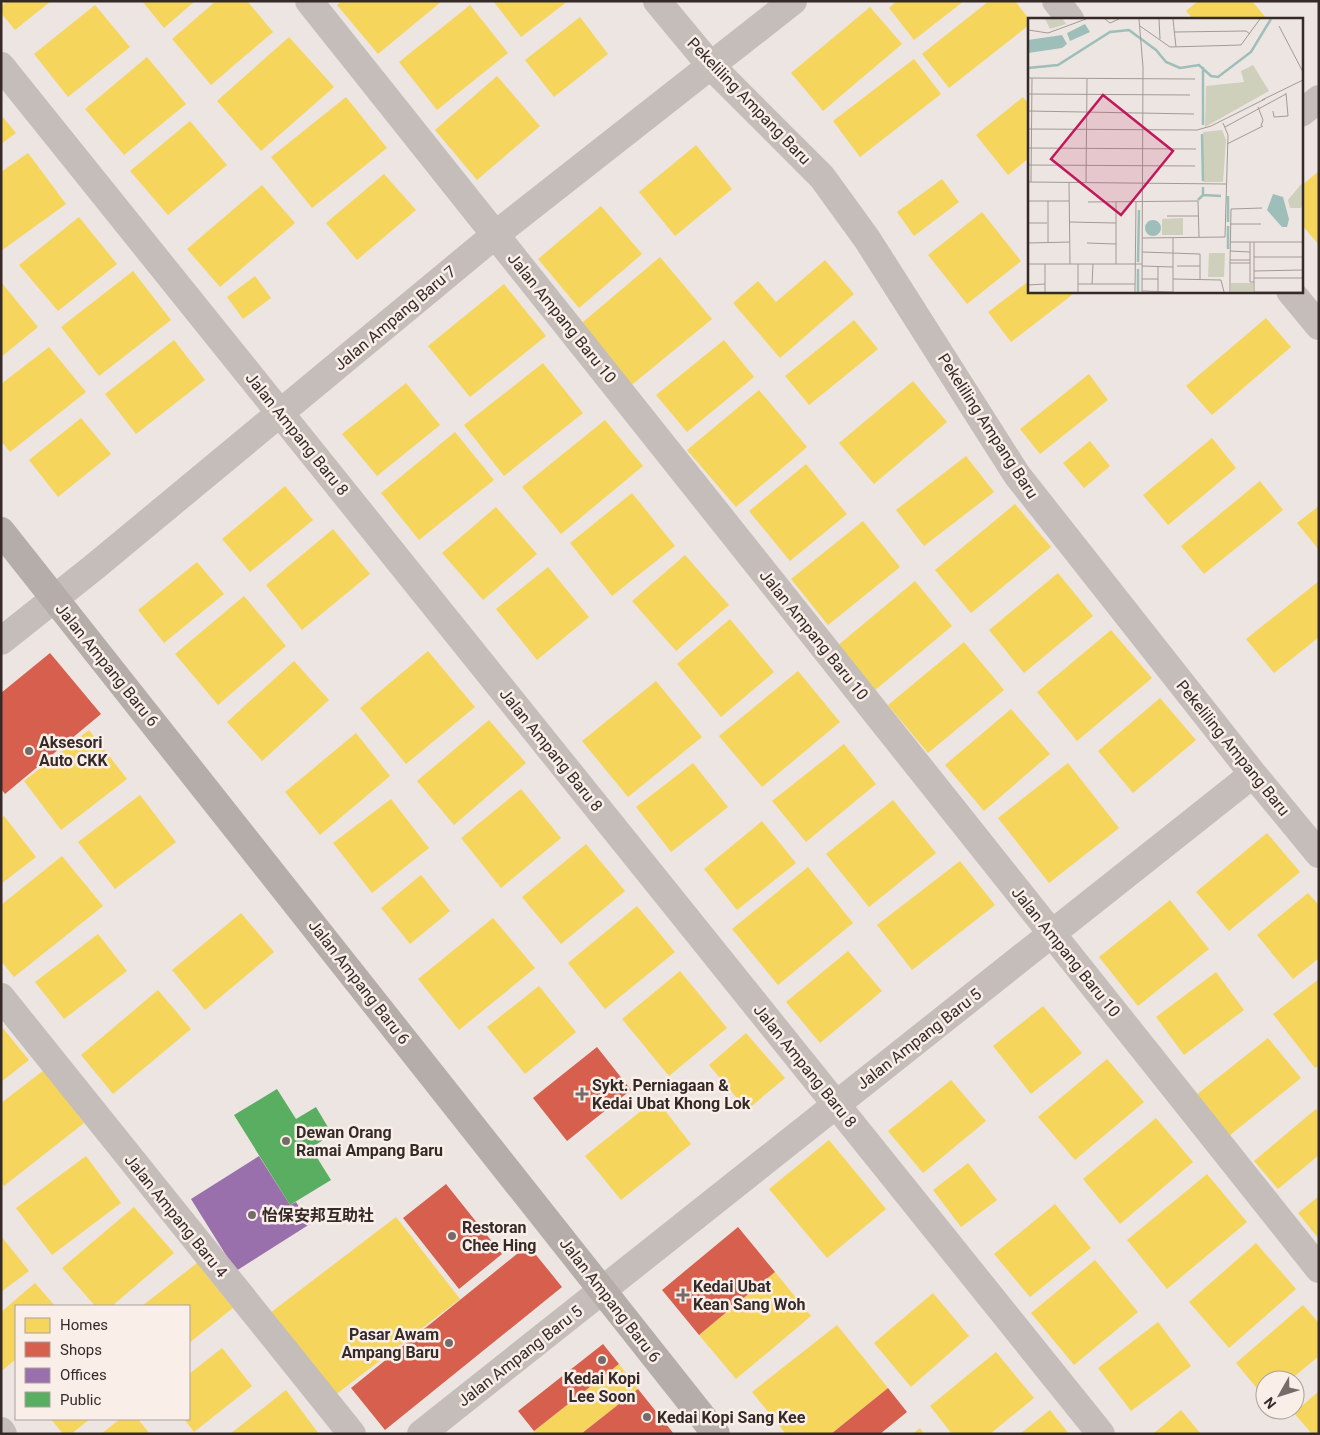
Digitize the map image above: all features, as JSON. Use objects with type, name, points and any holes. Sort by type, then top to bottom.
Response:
[{"type":"main road","name":"Jalan Ampang Baru 6","points":[[1,531],[716,1434]]},
{"type":"street","name":"Jalan Ampang Baru 10","points":[[309,1],[1319,1268]]},
{"type":"street","name":"Pekeliling Ampang Baru","points":[[657,1],[712,66],[822,177],[868,239],[1016,475],[1253,774],[1319,854]]},
{"type":"street","name":"Jalan Ampang Baru 7","points":[[1,642],[495,235],[793,1]]},
{"type":"street","points":[[1056,1],[1069,18]]},
{"type":"street","name":"Jalan Ampang Baru 8","points":[[1,66],[1101,1434]]},
{"type":"street","points":[[1302,112],[1319,99]]},
{"type":"street","points":[[1291,292],[1319,326]]},
{"type":"street","name":"Jalan Ampang Baru 5","points":[[421,1434],[1253,774]]},
{"type":"street","name":"Jalan Ampang Baru 4","points":[[1,997],[352,1434]]},
{"type":"building: Homes","points":[[8,1],[51,1],[15,30],[1,13],[1,6]]},
{"type":"building: Homes","points":[[142,1],[195,1],[164,28]]},
{"type":"building: Homes","points":[[216,1],[247,1],[273,32],[211,85],[172,39]]},
{"type":"building: Homes","points":[[342,1],[442,1],[378,54],[337,5]]},
{"type":"building: Homes","points":[[493,1],[568,1],[521,37]]},
{"type":"building: Homes","points":[[897,1],[964,1],[914,40],[889,8]]},
{"type":"building: Homes","points":[[989,1],[1015,1],[1028,18],[1028,26],[949,88],[922,54]]},
{"type":"building: Homes","points":[[1198,1],[1252,1],[1266,18],[1192,18],[1186,11]]},
{"type":"building: Homes","points":[[95,5],[130,47],[68,97],[34,54]]},
{"type":"building: Homes","points":[[470,5],[508,53],[437,110],[399,62]]},
{"type":"building: Homes","points":[[870,7],[902,44],[823,111],[791,73]]},
{"type":"building: Homes","points":[[580,17],[608,54],[554,97],[525,60]]},
{"type":"building: Homes","points":[[289,37],[334,87],[261,151],[217,101]]},
{"type":"building: Homes","points":[[147,57],[186,104],[124,155],[85,109]]},
{"type":"building: Homes","points":[[914,59],[941,94],[860,157],[833,121]]},
{"type":"building: Homes","points":[[497,76],[540,126],[477,180],[435,130]]},
{"type":"building: Homes","points":[[346,97],[387,148],[312,208],[271,157]]},
{"type":"building: Homes","points":[[1023,97],[1028,103],[1028,159],[1008,175],[976,135]]},
{"type":"building: Homes","points":[[1,115],[16,133],[1,144]]},
{"type":"building: Homes","points":[[190,121],[227,165],[168,215],[130,171]]},
{"type":"building: Homes","points":[[696,145],[732,189],[675,236],[639,192]]},
{"type":"building: Homes","points":[[28,153],[66,204],[1,251],[1,172]]},
{"type":"building: Homes","points":[[1319,171],[1319,245],[1302,225],[1302,185]]},
{"type":"building: Homes","points":[[384,174],[416,210],[357,260],[326,223]]},
{"type":"building: Homes","points":[[942,179],[959,202],[914,236],[897,212]]},
{"type":"building: Homes","points":[[262,185],[295,223],[220,287],[187,249]]},
{"type":"building: Homes","points":[[601,206],[642,254],[579,308],[538,259]]},
{"type":"building: Homes","points":[[982,212],[1021,261],[967,304],[928,255]]},
{"type":"building: Homes","points":[[79,217],[117,264],[58,311],[19,265]]},
{"type":"building: Homes","points":[[660,257],[712,319],[628,388],[577,327]]},
{"type":"building: Homes","points":[[825,260],[854,294],[780,358],[733,303],[758,281],[776,302]]},
{"type":"building: Homes","points":[[133,271],[171,320],[99,376],[61,327]]},
{"type":"building: Homes","points":[[255,276],[271,298],[243,319],[227,297]]},
{"type":"building: Homes","points":[[1,282],[38,327],[1,357]]},
{"type":"building: Homes","points":[[1028,282],[1028,292],[1076,292],[1011,342],[988,312]]},
{"type":"building: Homes","points":[[504,284],[546,336],[470,397],[428,346]]},
{"type":"building: Homes","points":[[1266,318],[1291,347],[1212,415],[1186,386]]},
{"type":"building: Homes","points":[[854,320],[878,349],[809,405],[785,376]]},
{"type":"building: Homes","points":[[174,340],[205,380],[136,434],[105,394]]},
{"type":"building: Homes","points":[[724,340],[754,377],[687,432],[656,395]]},
{"type":"building: Homes","points":[[49,347],[86,392],[10,452],[1,441],[1,384]]},
{"type":"building: Homes","points":[[543,363],[583,413],[504,476],[464,425]]},
{"type":"building: Homes","points":[[1089,374],[1108,400],[1040,454],[1020,429]]},
{"type":"building: Homes","points":[[913,381],[947,422],[874,484],[839,443]]},
{"type":"building: Homes","points":[[406,383],[440,425],[377,476],[342,434]]},
{"type":"building: Homes","points":[[759,390],[807,447],[736,507],[687,450]]},
{"type":"building: Homes","points":[[81,418],[111,454],[58,497],[29,460]]},
{"type":"building: Homes","points":[[605,420],[643,466],[561,534],[522,487]]},
{"type":"building: Homes","points":[[455,432],[494,480],[419,540],[381,493]]},
{"type":"building: Homes","points":[[1212,438],[1236,468],[1168,525],[1143,495]]},
{"type":"building: Homes","points":[[1090,441],[1110,466],[1084,488],[1063,463]]},
{"type":"building: Homes","points":[[966,456],[994,492],[924,546],[896,510]]},
{"type":"building: Homes","points":[[806,464],[847,514],[790,561],[749,511]]},
{"type":"building: Homes","points":[[1260,481],[1283,510],[1204,574],[1181,546]]},
{"type":"building: Homes","points":[[285,486],[313,520],[250,572],[222,539]]},
{"type":"building: Homes","points":[[632,493],[675,546],[612,596],[570,543]]},
{"type":"building: Homes","points":[[1015,504],[1051,547],[971,613],[935,570]]},
{"type":"building: Homes","points":[[1319,506],[1319,550],[1297,523]]},
{"type":"building: Homes","points":[[496,507],[537,554],[483,600],[442,553]]},
{"type":"building: Homes","points":[[863,521],[900,567],[828,625],[791,579]]},
{"type":"building: Homes","points":[[333,529],[370,574],[302,630],[266,585]]},
{"type":"building: Homes","points":[[685,555],[729,605],[676,651],[632,601]]},
{"type":"building: Homes","points":[[197,562],[224,594],[164,643],[138,610]]},
{"type":"building: Homes","points":[[548,567],[589,617],[537,660],[496,609]]},
{"type":"building: Homes","points":[[1058,573],[1093,616],[1024,673],[989,630]]},
{"type":"building: Homes","points":[[915,581],[952,626],[874,691],[837,646]]},
{"type":"building: Homes","points":[[1319,581],[1319,637],[1274,673],[1246,639]]},
{"type":"building: Homes","points":[[244,596],[286,646],[218,705],[175,654]]},
{"type":"building: Homes","points":[[730,619],[774,672],[721,717],[677,664]]},
{"type":"building: Homes","points":[[1111,630],[1152,678],[1077,741],[1037,692]]},
{"type":"building: Homes","points":[[964,642],[1004,690],[928,753],[888,705]]},
{"type":"building: Homes","points":[[428,651],[475,707],[406,764],[360,708]]},
{"type":"building: Homes","points":[[294,661],[329,700],[262,761],[227,722]]},
{"type":"building: Homes","points":[[798,671],[840,722],[762,787],[719,736]]},
{"type":"building: Homes","points":[[656,681],[702,737],[628,797],[582,741]]},
{"type":"building: Homes","points":[[1160,698],[1196,740],[1133,793],[1098,751]]},
{"type":"building: Homes","points":[[1011,709],[1050,754],[984,811],[945,765]]},
{"type":"building: Homes","points":[[489,720],[526,763],[454,825],[417,781]]},
{"type":"building: Homes","points":[[89,730],[127,779],[61,830],[24,781]]},
{"type":"building: Homes","points":[[356,733],[390,776],[320,835],[285,792]]},
{"type":"building: Homes","points":[[844,744],[876,784],[806,842],[772,801]]},
{"type":"building: Homes","points":[[693,763],[728,807],[671,852],[636,807]]},
{"type":"building: Homes","points":[[1068,763],[1119,828],[1049,883],[998,818]]},
{"type":"building: Homes","points":[[521,789],[561,838],[501,888],[461,838]]},
{"type":"building: Homes","points":[[140,795],[176,842],[115,889],[78,842]]},
{"type":"building: Homes","points":[[391,799],[429,848],[372,893],[333,843]]},
{"type":"building: Homes","points":[[893,800],[936,853],[869,907],[826,854]]},
{"type":"building: Homes","points":[[4,816],[36,857],[1,884],[1,818]]},
{"type":"building: Homes","points":[[762,821],[796,863],[737,910],[704,869]]},
{"type":"building: Homes","points":[[1267,833],[1300,872],[1229,931],[1196,892]]},
{"type":"building: Homes","points":[[586,844],[625,891],[561,944],[522,897]]},
{"type":"building: Homes","points":[[62,856],[103,906],[14,977],[1,961],[1,905]]},
{"type":"building: Homes","points":[[960,861],[995,905],[912,970],[877,925]]},
{"type":"building: Homes","points":[[808,867],[853,923],[778,985],[732,929]]},
{"type":"building: Homes","points":[[421,875],[450,911],[410,944],[381,908]]},
{"type":"building: Homes","points":[[1308,893],[1319,905],[1319,958],[1293,979],[1257,935]]},
{"type":"building: Homes","points":[[1170,900],[1209,949],[1138,1006],[1099,957]]},
{"type":"building: Homes","points":[[637,906],[675,952],[605,1009],[568,963]]},
{"type":"building: Homes","points":[[241,913],[274,952],[205,1010],[172,970]]},
{"type":"building: Homes","points":[[493,918],[535,968],[459,1030],[418,979]]},
{"type":"building: Homes","points":[[98,934],[127,971],[64,1019],[35,982]]},
{"type":"building: Homes","points":[[848,951],[882,991],[820,1043],[786,1002]]},
{"type":"building: Homes","points":[[680,971],[727,1028],[669,1076],[622,1019]]},
{"type":"building: Homes","points":[[1216,972],[1244,1010],[1184,1055],[1156,1017]]},
{"type":"building: Homes","points":[[1319,979],[1319,1065],[1315,1068],[1273,1014]]},
{"type":"building: Homes","points":[[539,986],[576,1032],[525,1074],[487,1027]]},
{"type":"building: Homes","points":[[158,990],[191,1029],[113,1094],[81,1055]]},
{"type":"building: Homes","points":[[1043,1006],[1082,1053],[1031,1094],[993,1046]]},
{"type":"building: Homes","points":[[1,1026],[29,1060],[1,1082]]},
{"type":"building: Homes","points":[[746,1033],[785,1078],[747,1110],[709,1065]]},
{"type":"building: Homes","points":[[1268,1038],[1301,1078],[1229,1136],[1196,1095]]},
{"type":"building: Homes","points":[[1107,1059],[1144,1102],[1075,1160],[1038,1117]]},
{"type":"building: Homes","points":[[44,1070],[84,1123],[4,1186],[1,1183],[1,1103]]},
{"type":"building: Homes","points":[[951,1080],[986,1121],[923,1173],[888,1131]]},
{"type":"building: Homes","points":[[656,1099],[691,1144],[621,1200],[585,1156]]},
{"type":"building: Homes","points":[[1316,1109],[1319,1113],[1319,1155],[1278,1189],[1254,1161]]},
{"type":"building: Homes","points":[[1156,1118],[1193,1162],[1120,1224],[1083,1179]]},
{"type":"building: Homes","points":[[829,1140],[886,1209],[827,1258],[769,1189]]},
{"type":"building: Homes","points":[[86,1156],[121,1203],[52,1255],[16,1208]]},
{"type":"building: Homes","points":[[968,1163],[997,1200],[961,1227],[933,1190]]},
{"type":"building: Homes","points":[[1207,1174],[1247,1222],[1167,1289],[1127,1240]]},
{"type":"building: Homes","points":[[1319,1196],[1319,1239],[1298,1213]]},
{"type":"building: Homes","points":[[1055,1204],[1091,1248],[1030,1297],[994,1254]]},
{"type":"building: Homes","points":[[134,1207],[174,1253],[113,1305],[94,1305],[62,1268]]},
{"type":"building: Homes","points":[[396,1217],[460,1299],[334,1396],[270,1313]]},
{"type":"building: Homes","points":[[1,1236],[29,1271],[1,1292]]},
{"type":"building: Homes","points":[[1256,1243],[1296,1289],[1229,1348],[1189,1302]]},
{"type":"building: Homes","points":[[1095,1260],[1138,1312],[1074,1365],[1031,1313]]},
{"type":"building: Homes","points":[[197,1263],[233,1308],[190,1342],[190,1305],[143,1305]]},
{"type":"building: Homes","points":[[775,1272],[811,1316],[736,1379],[699,1335]]},
{"type":"building: Homes","points":[[35,1283],[54,1305],[15,1305],[15,1360],[3,1370],[1,1368],[1,1312]]},
{"type":"building: Homes","points":[[933,1293],[969,1336],[911,1387],[874,1343]]},
{"type":"building: Homes","points":[[1303,1305],[1319,1323],[1319,1356],[1302,1370],[1255,1370],[1255,1386],[1236,1363]]},
{"type":"building: Homes","points":[[1158,1322],[1191,1366],[1131,1411],[1098,1368]]},
{"type":"building: Homes","points":[[837,1325],[888,1388],[831,1434],[786,1434],[752,1392]]},
{"type":"building: Homes","points":[[222,1348],[252,1386],[194,1432],[185,1420],[190,1420],[190,1373]]},
{"type":"building: Homes","points":[[996,1352],[1034,1398],[990,1434],[952,1434],[930,1406]]},
{"type":"building: Homes","points":[[619,1364],[638,1389],[581,1434],[536,1434],[534,1431]]},
{"type":"building: Homes","points":[[286,1390],[319,1434],[230,1434]]},
{"type":"building: Homes","points":[[1319,1391],[1319,1434],[1312,1434],[1300,1420],[1305,1420],[1305,1403]]},
{"type":"building: Homes","points":[[1050,1410],[1069,1434],[1020,1434]]},
{"type":"building: Homes","points":[[1181,1410],[1201,1434],[1153,1434]]},
{"type":"building: Homes","points":[[52,1420],[89,1420],[71,1434],[63,1434]]},
{"type":"building: Homes","points":[[119,1420],[139,1420],[150,1434],[101,1434]]},
{"type":"building: Homes","points":[[920,1428],[924,1434],[912,1434]]},
{"type":"building: Shops","name":"Aksesori Auto CKK","points":[[50,653],[101,714],[5,794],[1,789],[1,693]]},
{"type":"building: Shops","name":"Sykt. Perniagaan & Kedai Ubat Khong Lok","points":[[597,1047],[631,1090],[567,1141],[533,1098]]},
{"type":"building: Shops","name":"Restoran Chee Hing","points":[[446,1184],[502,1254],[459,1289],[403,1218]]},
{"type":"building: Shops","points":[[738,1227],[775,1272],[699,1335],[662,1290]]},
{"type":"building: Shops","name":"Pasar Awam Ampang Baru","points":[[528,1245],[562,1287],[385,1430],[351,1388]]},
{"type":"building: Shops","points":[[603,1344],[619,1364],[534,1431],[518,1411]]},
{"type":"building: Shops","points":[[888,1388],[907,1412],[880,1434],[831,1434]]},
{"type":"building: Shops","points":[[638,1389],[674,1434],[581,1434]]},
{"type":"building: Offices","name":"怡保安邦互助社","points":[[259,1156],[290,1205],[296,1202],[310,1224],[236,1271],[191,1199]]},
{"type":"building: Public","name":"Dewan Orang Ramai Ampang Baru","points":[[277,1089],[296,1119],[316,1107],[332,1134],[311,1148],[331,1180],[290,1205],[234,1115]]},
{"type":"place","name":"Aksesori Auto CKK","points":[[29,751]]},
{"type":"place","name":"Sykt. Perniagaan & Kedai Ubat Khong Lok","points":[[582,1094]]},
{"type":"place","name":"Dewan Orang Ramai Ampang Baru","points":[[286,1141]]},
{"type":"place","name":"怡保安邦互助社","points":[[252,1215]]},
{"type":"place","name":"Restoran Chee Hing","points":[[452,1236]]},
{"type":"place","name":"Kedai Ubat Kean Sang Woh","points":[[683,1295]]},
{"type":"place","name":"Pasar Awam Ampang Baru","points":[[449,1343]]},
{"type":"place","name":"Kedai Kopi Lee Soon","points":[[602,1360]]},
{"type":"place","name":"Kedai Kopi Sang Kee","points":[[647,1417]]}]
